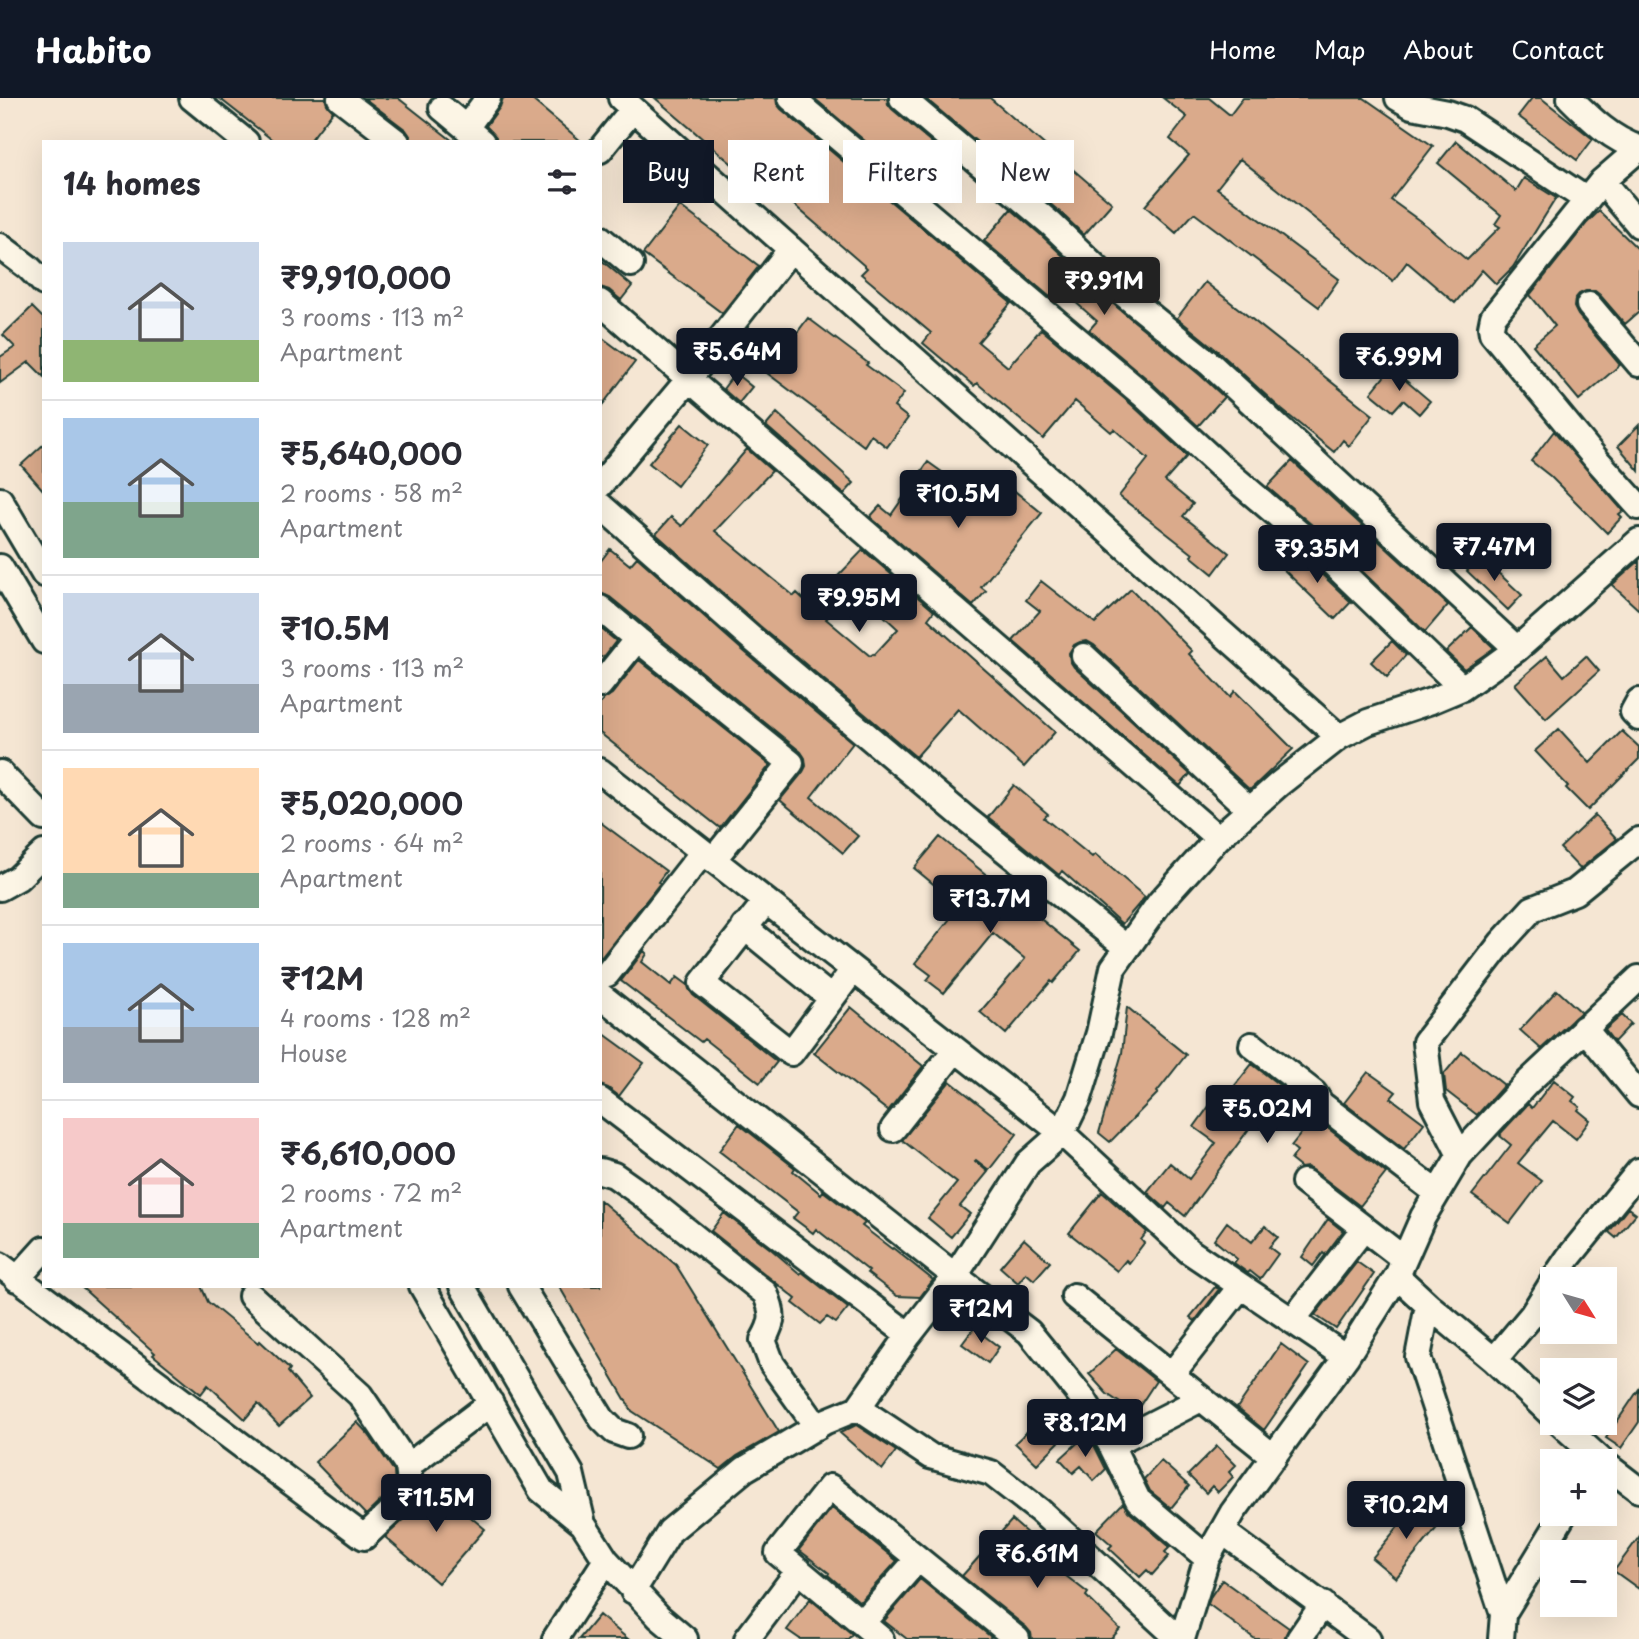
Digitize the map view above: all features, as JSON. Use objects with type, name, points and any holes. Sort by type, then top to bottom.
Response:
[{"type":"street","points":[[192,98],[244,140]]},
{"type":"street","points":[[340,98],[394,140]]},
{"type":"street","points":[[442,108],[474,135],[488,98]]},
{"type":"street","points":[[791,98],[1142,394],[1220,466],[1321,552],[1462,688]]},
{"type":"street","points":[[902,98],[1051,224],[1126,296],[1210,364],[1517,649]]},
{"type":"street","points":[[1398,98],[1412,106],[1465,119],[1594,190],[1639,225]]},
{"type":"street","points":[[1570,98],[1615,138],[1639,148]]},
{"type":"street","points":[[602,146],[627,104],[1339,737]]},
{"type":"street","points":[[1639,148],[1594,190],[1493,317],[1490,327],[1545,398],[1639,506]]},
{"type":"street","points":[[602,241],[631,264]]},
{"type":"street","points":[[0,246],[42,281]]},
{"type":"street","points":[[602,483],[689,379],[791,249]]},
{"type":"street","points":[[602,304],[1218,838]]},
{"type":"street","points":[[1589,305],[1639,364]]},
{"type":"street","points":[[0,500],[42,571]]},
{"type":"street","points":[[602,507],[750,637],[955,810],[1128,948]]},
{"type":"street","points":[[633,1591],[670,1531],[745,1469],[817,1427],[858,1408],[909,1335],[955,1276],[1028,1163],[1062,1133],[1079,1098],[1099,1033],[1113,968],[1160,902],[1218,838],[1279,783],[1339,737],[1368,722],[1462,688],[1517,649],[1639,541]]},
{"type":"street","points":[[0,567],[42,639]]},
{"type":"street","points":[[602,610],[791,763],[708,856],[604,985],[955,1276],[1029,1332],[1084,1401],[1111,1445],[1138,1500],[1207,1558]]},
{"type":"street","points":[[602,683],[637,639]]},
{"type":"street","points":[[1084,656],[1250,810]]},
{"type":"street","points":[[1639,701],[1633,712],[1639,718]]},
{"type":"street","points":[[0,773],[42,816]]},
{"type":"street","points":[[602,773],[1062,1133],[1189,1251],[1346,1357]]},
{"type":"street","points":[[1460,1155],[1432,1101],[1425,1042],[1502,942],[1532,909],[1575,892],[1639,840]]},
{"type":"street","points":[[0,888],[18,878],[42,855]]},
{"type":"street","points":[[766,901],[702,983],[791,1053],[853,970]]},
{"type":"street","points":[[744,928],[831,998]]},
{"type":"street","points":[[858,1408],[930,1456],[991,1473],[1040,1511],[1180,1639],[1207,1558],[1233,1511],[1346,1357],[1401,1268],[1423,1217],[1460,1155],[1527,1083],[1639,978]]},
{"type":"street","points":[[1584,1028],[1639,1095]]},
{"type":"street","points":[[1252,1045],[1314,1093],[1321,1104],[1437,1193]]},
{"type":"street","points":[[893,1129],[955,1050]]},
{"type":"street","points":[[602,1102],[909,1335]]},
{"type":"street","points":[[1562,1267],[1639,1171]]},
{"type":"street","points":[[602,1172],[614,1175],[641,1194],[765,1293],[772,1309],[770,1329],[763,1340],[772,1364],[817,1427]]},
{"type":"street","points":[[1304,1182],[1364,1228],[1401,1268],[1428,1305],[1494,1360],[1540,1404]]},
{"type":"street","points":[[1292,1321],[1364,1228]]},
{"type":"street","points":[[42,1250],[8,1272],[364,1538],[411,1493],[408,1466],[360,1395],[251,1296]]},
{"type":"street","points":[[1171,1374],[1241,1286]]},
{"type":"street","points":[[423,1288],[541,1490],[583,1524],[606,1560],[633,1591],[685,1639]]},
{"type":"street","points":[[463,1288],[571,1473],[583,1524]]},
{"type":"street","points":[[522,1288],[602,1419],[614,1431],[628,1436]]},
{"type":"street","points":[[1074,1296],[1274,1457]]},
{"type":"street","points":[[1494,1360],[1540,1302]]},
{"type":"street","points":[[1428,1305],[1418,1357],[1503,1614],[1501,1639]]},
{"type":"street","points":[[1111,1445],[1201,1399]]},
{"type":"street","points":[[408,1466],[491,1403]]},
{"type":"street","points":[[1573,1435],[1587,1449]]},
{"type":"street","points":[[1617,1474],[1639,1490]]},
{"type":"street","points":[[918,1559],[871,1631],[778,1553],[830,1487],[918,1559],[1007,1636]]},
{"type":"street","points":[[1503,1614],[1557,1526]]},
{"type":"street","points":[[1222,1531],[1368,1639]]},
{"type":"street","points":[[555,1639],[606,1560]]},
{"type":"street","points":[[747,1639],[799,1570]]},
{"type":"street","points":[[1300,1639],[1323,1604]]},
{"type":"building","points":[[219,98],[325,98],[333,111],[311,140],[272,140]]},
{"type":"building","points":[[364,98],[398,98],[451,140],[411,140],[406,130]]},
{"type":"building","points":[[503,98],[530,98],[580,140],[496,140],[486,126],[500,107]]},
{"type":"building","points":[[655,98],[776,98],[781,109],[818,140],[728,140],[728,160],[714,148],[714,140],[704,140]]},
{"type":"building","points":[[814,98],[887,98],[892,109],[929,140],[864,140]]},
{"type":"building","points":[[925,98],[990,98],[1039,140],[976,141]]},
{"type":"building","points":[[1163,98],[1209,98],[1230,115],[1243,98],[1364,98],[1433,146],[1391,200],[1467,260],[1500,227],[1495,224],[1501,215],[1438,163],[1456,141],[1516,191],[1524,178],[1556,198],[1513,267],[1496,284],[1482,270],[1455,303],[1407,262],[1393,281],[1240,159],[1217,188],[1339,279],[1319,307],[1194,213],[1176,233],[1145,206],[1189,155],[1170,139],[1187,117]]},
{"type":"building","points":[[1532,98],[1541,98],[1593,139],[1577,160],[1518,116]]},
{"type":"building","points":[[829,149],[843,161],[843,203],[892,203],[1011,303],[978,342],[1008,367],[1041,329],[1132,405],[1187,456],[1165,481],[1193,504],[1183,516],[1229,553],[1213,574],[1191,556],[1193,554],[1119,496],[1148,459],[1114,429],[1111,432],[1075,401],[1043,439],[977,383],[974,386],[923,343],[931,333],[861,274],[867,268],[792,203],[829,203]]},
{"type":"building","points":[[1074,170],[1112,203],[1084,235],[1049,203],[1074,203]]},
{"type":"building","points":[[680,206],[759,266],[722,313],[643,254]]},
{"type":"building","points":[[1011,209],[1117,307],[1224,397],[1198,426],[1089,330],[1097,321],[1058,287],[1050,297],[984,241]]},
{"type":"building","points":[[1599,211],[1639,250],[1639,312],[1625,324],[1595,291],[1586,291],[1575,299],[1574,307],[1578,315],[1620,365],[1579,400],[1533,345],[1555,326],[1530,295]]},
{"type":"building","points":[[602,261],[632,286],[621,300],[602,288]]},
{"type":"building","points":[[1205,282],[1373,415],[1349,446],[1343,440],[1334,452],[1177,318]]},
{"type":"building","points":[[32,307],[42,317],[42,375],[29,362],[0,383],[0,357],[15,347],[3,335]]},
{"type":"building","points":[[808,318],[904,393],[894,407],[908,418],[887,447],[871,435],[864,446],[767,373]]},
{"type":"building","points":[[602,337],[635,362],[602,405]]},
{"type":"building","points":[[1391,368],[1430,401],[1419,414],[1403,400],[1393,411],[1371,393]]},
{"type":"building","points":[[735,373],[752,387],[739,403],[723,389]]},
{"type":"building","points":[[777,413],[854,483],[844,494],[766,426]]},
{"type":"building","points":[[682,424],[708,445],[677,486],[649,463]]},
{"type":"building","points":[[1639,425],[1639,471],[1618,446]]},
{"type":"building","points":[[1554,431],[1623,511],[1619,514],[1622,517],[1607,533],[1550,476],[1531,461]]},
{"type":"building","points":[[42,446],[42,489],[21,465]]},
{"type":"building","points":[[747,449],[772,471],[715,531],[794,596],[797,593],[810,605],[863,550],[934,611],[928,619],[1055,732],[1024,767],[958,709],[916,757],[760,626],[656,534],[671,517],[682,526]],"holes":[[[855,589],[898,629],[870,656],[826,619]]]},
{"type":"building","points":[[1292,461],[1448,605],[1425,632],[1331,541],[1267,487]]},
{"type":"building","points":[[928,462],[946,475],[942,480],[985,510],[1006,484],[1042,513],[981,587],[986,591],[973,606],[870,517],[880,506],[891,515]]},
{"type":"building","points":[[610,549],[630,565],[637,557],[853,743],[811,797],[858,836],[843,853],[780,800],[806,766],[801,752],[610,597],[602,594],[602,559]]},
{"type":"building","points":[[1298,552],[1351,602],[1335,619],[1282,568]]},
{"type":"building","points":[[1480,556],[1522,595],[1508,610],[1467,571]]},
{"type":"building","points":[[1639,561],[1639,610],[1612,585]]},
{"type":"building","points":[[1041,581],[1095,623],[1131,589],[1192,651],[1189,654],[1230,697],[1235,691],[1293,749],[1250,790],[1094,645],[1087,641],[1074,645],[1069,653],[1074,667],[1190,774],[1180,786],[1013,641],[1040,611],[1026,600]]},
{"type":"building","points":[[1472,627],[1494,648],[1464,669],[1446,652]]},
{"type":"building","points":[[602,630],[616,641],[602,657]]},
{"type":"building","points":[[1392,641],[1406,655],[1387,677],[1371,662]]},
{"type":"building","points":[[1547,656],[1564,676],[1586,656],[1599,671],[1546,719],[1515,684]]},
{"type":"building","points":[[639,660],[770,765],[720,828],[602,735],[602,702],[612,694]]},
{"type":"building","points":[[1559,729],[1590,763],[1622,731],[1639,747],[1639,759],[1588,810],[1535,751]]},
{"type":"building","points":[[1014,785],[1048,814],[1044,818],[1092,857],[1095,854],[1145,897],[1122,924],[1062,871],[1059,875],[988,817]]},
{"type":"building","points":[[1595,815],[1617,839],[1580,869],[1560,848]]},
{"type":"building","points":[[602,823],[666,871],[658,882],[660,883],[602,956]]},
{"type":"building","points":[[940,837],[1080,951],[1006,1034],[980,1012],[1025,959],[993,933],[944,993],[927,980],[931,975],[915,963],[960,906],[914,868]]},
{"type":"building","points":[[644,951],[647,954],[642,962],[671,985],[677,977],[688,985],[693,995],[777,1062],[760,1083],[704,1039],[701,1042],[621,981]]},
{"type":"building","points":[[1557,990],[1581,1012],[1541,1049],[1520,1030]]},
{"type":"building","points":[[851,1007],[923,1066],[888,1111],[814,1053]]},
{"type":"building","points":[[1127,1007],[1186,1055],[1158,1093],[1110,1142],[1099,1133],[1122,1053]]},
{"type":"building","points":[[1622,1015],[1631,1024],[1614,1042],[1605,1030]]},
{"type":"building","points":[[602,1032],[644,1063],[619,1096],[602,1086]]},
{"type":"building","points":[[1462,1052],[1504,1085],[1477,1115],[1446,1091],[1444,1074]]},
{"type":"building","points":[[1252,1064],[1303,1103],[1312,1116],[1386,1173],[1360,1206],[1313,1170],[1301,1168],[1291,1160],[1297,1151],[1291,1146],[1303,1131],[1268,1103],[1185,1216],[1169,1203],[1165,1208],[1147,1192],[1170,1163],[1189,1179],[1216,1143],[1194,1127],[1215,1098],[1221,1103]]},
{"type":"building","points":[[1368,1072],[1396,1092],[1391,1098],[1424,1123],[1404,1149],[1344,1103]]},
{"type":"building","points":[[1554,1080],[1575,1097],[1572,1101],[1590,1120],[1576,1139],[1553,1121],[1518,1163],[1542,1181],[1510,1223],[1472,1195],[1511,1145],[1500,1134],[1528,1104],[1532,1108]]},
{"type":"building","points":[[950,1081],[1017,1134],[989,1170],[975,1161],[988,1172],[960,1206],[970,1214],[951,1237],[928,1218],[957,1183],[902,1140]]},
{"type":"building","points":[[739,1124],[795,1168],[793,1171],[821,1194],[823,1191],[865,1223],[862,1226],[933,1280],[920,1297],[897,1296],[816,1229],[813,1233],[793,1218],[798,1212],[719,1151]]},
{"type":"building","points":[[1102,1192],[1147,1232],[1141,1240],[1144,1243],[1129,1263],[1126,1260],[1117,1271],[1069,1233]]},
{"type":"building","points":[[602,1202],[676,1265],[779,1432],[737,1456],[721,1469],[632,1411],[560,1288],[602,1288]]},
{"type":"building","points":[[1628,1208],[1636,1214],[1616,1238],[1609,1232]]},
{"type":"building","points":[[724,1213],[800,1274],[802,1272],[848,1308],[836,1323],[827,1317],[820,1324],[793,1303],[796,1299],[711,1231]]},
{"type":"building","points":[[1328,1219],[1343,1231],[1313,1266],[1302,1257]]},
{"type":"building","points":[[1227,1222],[1252,1242],[1265,1226],[1278,1237],[1269,1247],[1278,1254],[1260,1279],[1234,1263],[1237,1259],[1214,1240]]},
{"type":"building","points":[[1024,1239],[1050,1262],[1034,1280],[1026,1273],[1018,1283],[1000,1267]]},
{"type":"building","points":[[1357,1262],[1374,1274],[1336,1329],[1315,1315]]},
{"type":"building","points":[[1215,1287],[1219,1289],[1195,1321],[1190,1317]]},
{"type":"building","points":[[82,1288],[202,1288],[208,1302],[258,1343],[260,1341],[290,1369],[288,1372],[310,1398],[279,1426],[258,1404],[245,1419],[208,1385],[201,1394],[153,1355],[155,1353]]},
{"type":"building","points":[[974,1328],[999,1347],[988,1363],[962,1344]]},
{"type":"building","points":[[1281,1344],[1309,1365],[1264,1430],[1237,1408]]},
{"type":"building","points":[[1116,1349],[1156,1381],[1135,1413],[1107,1394],[1089,1374]]},
{"type":"building","points":[[1639,1389],[1639,1422],[1621,1448],[1606,1438],[1608,1435],[1617,1435],[1617,1422]]},
{"type":"building","points":[[1038,1421],[1059,1442],[1037,1464],[1015,1443]]},
{"type":"building","points":[[357,1422],[394,1471],[395,1487],[366,1515],[315,1462]]},
{"type":"building","points":[[856,1425],[896,1451],[882,1470],[840,1433]]},
{"type":"building","points":[[1085,1436],[1095,1447],[1106,1469],[1094,1481],[1081,1466],[1073,1473],[1060,1459]]},
{"type":"building","points":[[1217,1446],[1236,1465],[1229,1472],[1233,1477],[1218,1492],[1212,1486],[1206,1493],[1188,1475]]},
{"type":"building","points":[[1161,1461],[1189,1486],[1171,1508],[1150,1491],[1144,1479]]},
{"type":"building","points":[[424,1478],[485,1529],[438,1583],[385,1537],[425,1499]]},
{"type":"building","points":[[1123,1503],[1128,1511],[1170,1547],[1165,1552],[1169,1556],[1152,1575],[1147,1570],[1140,1577],[1109,1548],[1112,1545],[1096,1531]]},
{"type":"building","points":[[1416,1505],[1440,1524],[1396,1578],[1372,1558]]},
{"type":"building","points":[[832,1508],[897,1561],[860,1602],[799,1550]]},
{"type":"building","points":[[1012,1520],[1062,1564],[1057,1569],[1088,1593],[1086,1596],[1120,1629],[1111,1639],[1032,1639],[1026,1627],[962,1576]]},
{"type":"building","points":[[1639,1537],[1639,1589],[1617,1573],[1617,1567]]},
{"type":"building","points":[[920,1579],[991,1637],[907,1639],[884,1621]]},
{"type":"building","points":[[1222,1580],[1289,1628],[1284,1639],[1255,1639],[1208,1604]]},
{"type":"building","points":[[810,1599],[852,1634],[848,1639],[800,1639],[787,1630]]},
{"type":"building","points":[[599,1615],[628,1639],[579,1639]]}]
